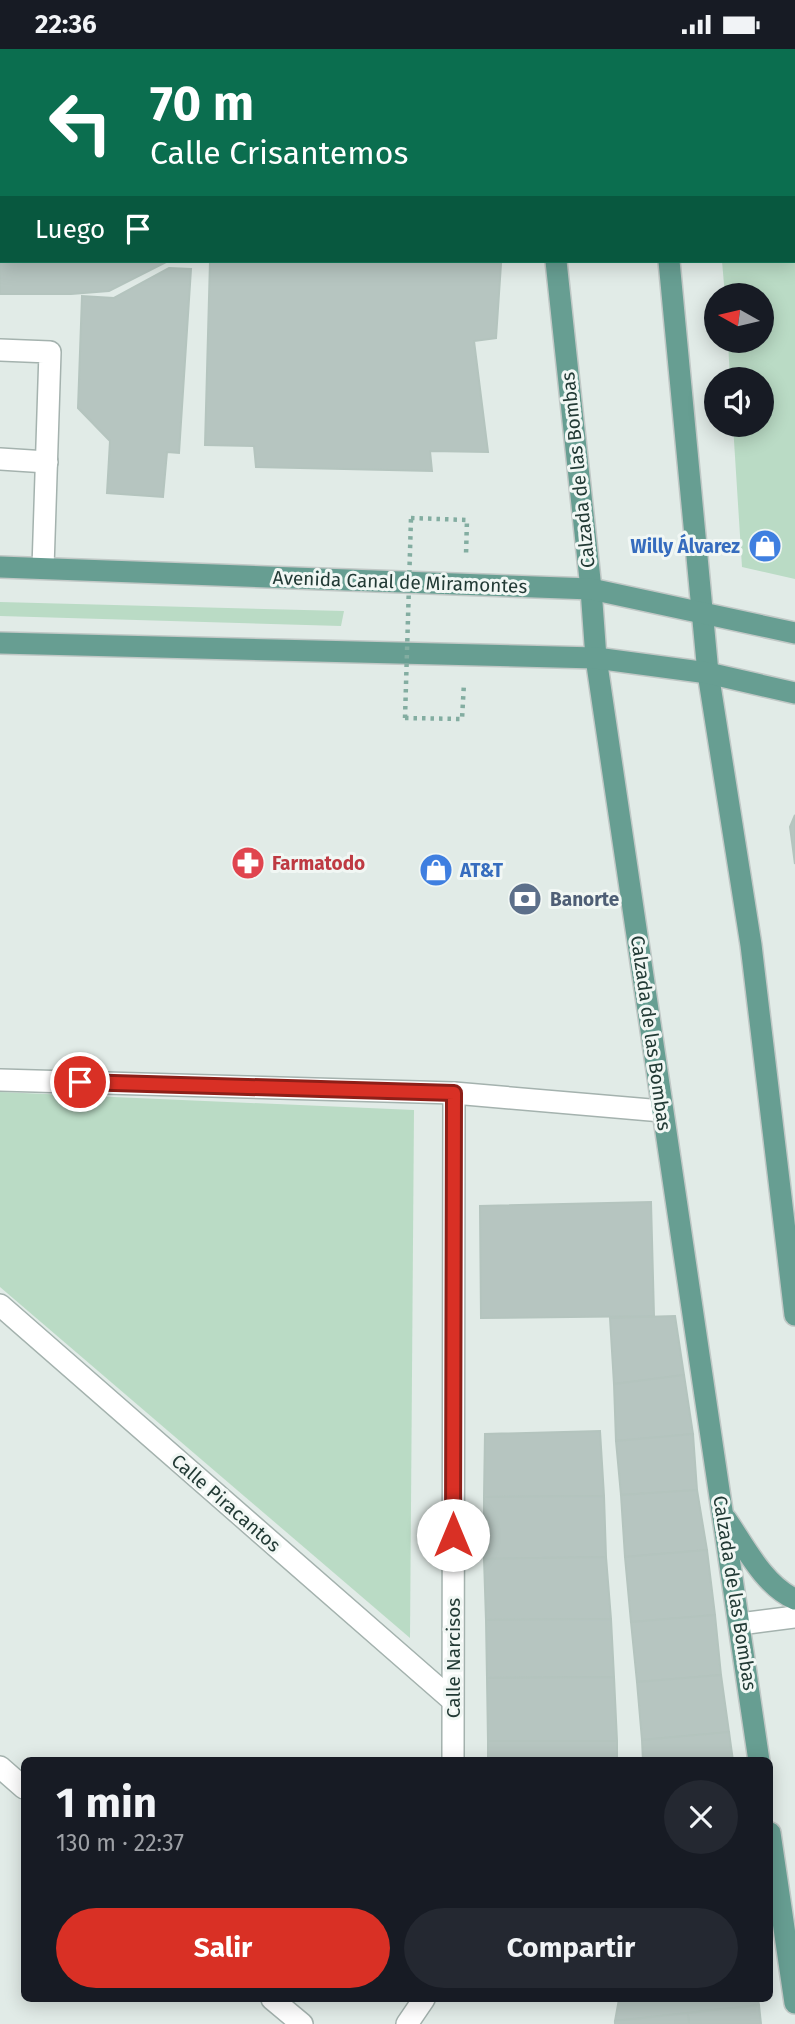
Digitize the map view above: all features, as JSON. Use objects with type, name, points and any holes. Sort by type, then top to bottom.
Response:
[{"type":"main road","name":"Calzada de las Bombas","points":[[556,263],[596,658],[759,1757]]},
{"type":"main road","points":[[669,263],[708,673],[751,945],[795,1315]]},
{"type":"main road","name":"Avenida Canal de Miramontes","points":[[0,567],[591,589],[795,633]]},
{"type":"main road","points":[[0,643],[596,658],[708,673],[795,693]]},
{"type":"main road","points":[[723,1514],[760,1570],[786,1595],[795,1599]]},
{"type":"main road","points":[[773,1846],[788,1913],[795,2003]]},
{"type":"street","points":[[0,350],[50,352],[43,568]]},
{"type":"street","points":[[0,459],[47,462]]},
{"type":"street","points":[[0,1080],[454,1093],[662,1111]]},
{"type":"street","name":"Calle Narcisos","points":[[453,1757],[454,1093]]},
{"type":"street","name":"Calle Piracantos","points":[[0,1305],[452,1700]]},
{"type":"street","points":[[740,1625],[795,1617]]},
{"type":"street","points":[[0,1767],[21,1785]]},
{"type":"street","points":[[276,2002],[302,2024]]},
{"type":"street","points":[[407,2024],[422,2002]]},
{"type":"path","points":[[462,719],[405,717],[411,518],[467,520]]},
{"type":"green space","points":[[722,263],[795,263],[795,579],[742,567],[734,437],[774,437],[774,367],[729,367],[729,353],[774,353],[774,283],[724,283]]},
{"type":"green space","points":[[0,602],[344,611],[341,626],[0,616]]},
{"type":"green space","points":[[0,1092],[414,1110],[410,1638],[0,1287]]},
{"type":"building","points":[[0,263],[164,263],[109,291],[0,294]]},
{"type":"building","points":[[210,263],[501,264],[496,338],[474,341],[488,452],[430,451],[432,471],[256,467],[254,446],[205,445]]},
{"type":"building","points":[[169,268],[191,269],[179,453],[167,452],[163,497],[107,493],[110,441],[78,408],[82,296],[114,298]]},
{"type":"building","points":[[795,815],[795,864],[790,827]]},
{"type":"building","points":[[651,1202],[654,1316],[481,1318],[480,1206]]},
{"type":"building","points":[[675,1316],[684,1375],[614,1384],[610,1318]]},
{"type":"building","points":[[684,1375],[693,1434],[616,1441],[614,1384]]},
{"type":"building","points":[[600,1431],[604,1496],[484,1497],[485,1434]]},
{"type":"building","points":[[693,1434],[697,1490],[621,1495],[616,1441]]},
{"type":"building","points":[[697,1490],[707,1550],[625,1557],[621,1495]]},
{"type":"building","points":[[604,1496],[606,1557],[484,1559],[484,1497]]},
{"type":"building","points":[[707,1550],[715,1615],[631,1622],[625,1557]]},
{"type":"building","points":[[606,1557],[611,1619],[486,1620],[484,1559]]},
{"type":"building","points":[[715,1615],[721,1675],[637,1682],[631,1622]]},
{"type":"building","points":[[611,1619],[614,1677],[487,1678],[486,1620]]},
{"type":"building","points":[[721,1675],[729,1732],[642,1740],[637,1682]]},
{"type":"building","points":[[614,1677],[617,1741],[488,1741],[487,1678]]},
{"type":"building","points":[[729,1732],[732,1757],[643,1757],[642,1740]]},
{"type":"building","points":[[488,1741],[617,1741],[617,1757],[488,1757]]},
{"type":"building","points":[[618,2002],[758,2002],[759,2005],[615,2021]]},
{"type":"building","points":[[759,2005],[761,2024],[689,2024],[688,2013]]},
{"type":"building","points":[[688,2013],[689,2024],[615,2024],[615,2021]]},
{"type":"place","name":"Willy Álvarez","points":[[765,546]]},
{"type":"place","name":"Farmatodo","points":[[248,863]]},
{"type":"place","name":"AT&T","points":[[436,870]]},
{"type":"place","name":"Banorte","points":[[525,899]]},
{"type":"route","points":[[80,1082],[454,1093],[453,1535]]}]
